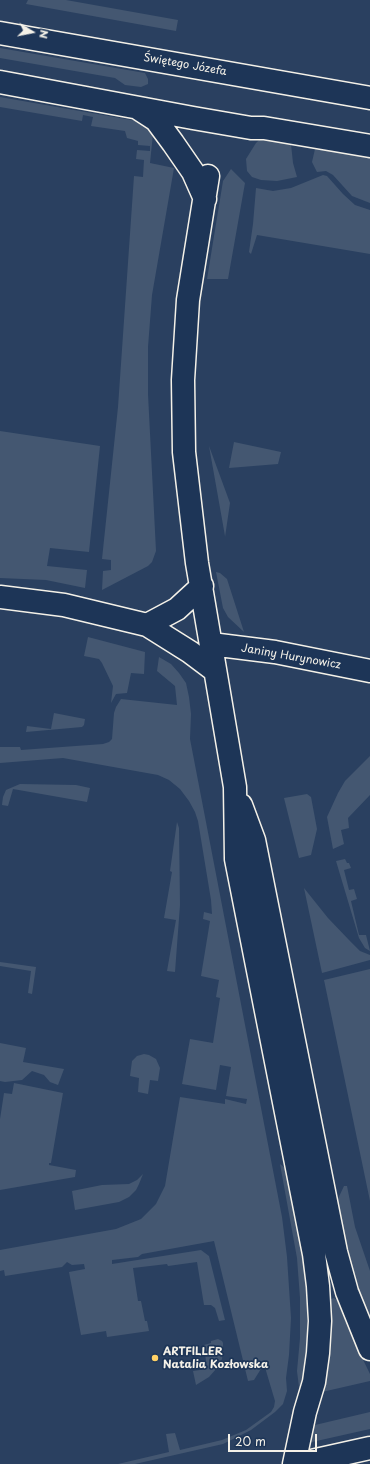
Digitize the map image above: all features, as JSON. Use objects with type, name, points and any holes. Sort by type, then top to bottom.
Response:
[{"type":"street","name":"Świętego Józefa","points":[[0,33],[370,98]]},
{"type":"street","points":[[0,82],[193,118],[251,128],[264,128],[370,146]]},
{"type":"street","points":[[137,107],[156,120],[173,143],[193,172],[204,199]]},
{"type":"street","points":[[208,176],[188,300],[183,380],[184,452],[197,563],[235,787],[236,859],[314,1254],[318,1286],[320,1321],[318,1353],[314,1382],[305,1412],[294,1464]]},
{"type":"street","points":[[146,625],[177,609],[202,586]]},
{"type":"street","points":[[0,597],[64,606],[146,625],[190,652],[214,670]]},
{"type":"street","name":"Janiny Hurynowicz","points":[[211,644],[275,652],[370,671]]},
{"type":"street","points":[[235,787],[254,840],[336,1252],[347,1292],[370,1349]]},
{"type":"street","points":[[298,1464],[370,1448]]},
{"type":"shaded area","points":[[28,0],[66,0],[178,20],[176,31],[26,4]]},
{"type":"shaded area","points":[[0,48],[145,73],[148,79],[148,84],[141,87],[125,85],[115,78],[0,58]]},
{"type":"shaded area","points":[[0,97],[154,124],[150,163],[174,168],[152,295],[148,347],[148,394],[156,551],[152,562],[148,566],[102,590],[103,571],[111,570],[111,560],[102,559],[118,407],[134,176],[143,177],[144,160],[136,159],[137,150],[150,151],[150,146],[138,145],[138,141],[127,138],[125,131],[91,126],[93,117],[83,115],[82,121],[0,107]]},
{"type":"shaded area","points":[[265,134],[291,144],[293,163],[297,177],[277,181],[261,180],[252,177],[247,171],[246,159],[256,143]]},
{"type":"shaded area","points":[[320,143],[370,153],[370,203],[352,196],[333,175],[326,171],[317,172],[312,162],[315,149]]},
{"type":"shaded area","points":[[231,169],[245,183],[228,279],[207,279],[223,181]]},
{"type":"shaded area","points":[[323,175],[327,176],[355,205],[370,210],[370,254],[257,235],[251,254],[249,252],[256,188],[273,191],[291,188]]},
{"type":"shaded area","points":[[0,431],[100,446],[89,552],[50,548],[47,566],[87,570],[85,588],[46,580],[0,578]]},
{"type":"shaded area","points":[[234,442],[281,452],[278,464],[229,468]]},
{"type":"shaded area","points":[[209,446],[230,503],[225,537],[225,536]]},
{"type":"shaded area","points":[[216,572],[220,573],[227,579],[244,632],[228,617],[223,608]]},
{"type":"shaded area","points":[[88,637],[145,652],[144,674],[131,673],[127,693],[116,694],[111,703],[113,686],[102,663],[99,659],[84,656]]},
{"type":"shaded area","points":[[159,657],[171,664],[179,673],[186,683],[189,697],[191,714],[190,739],[282,1217],[287,1257],[291,1318],[286,1378],[287,1391],[283,1404],[275,1412],[251,1430],[223,1444],[135,1464],[118,1464],[169,1452],[166,1434],[175,1433],[180,1450],[222,1440],[246,1430],[271,1412],[274,1407],[275,1401],[264,1364],[254,1380],[248,1381],[214,1241],[142,1254],[138,1257],[112,1260],[112,1264],[201,1250],[209,1256],[225,1320],[219,1321],[215,1308],[211,1305],[204,1305],[197,1262],[168,1266],[167,1264],[133,1268],[138,1301],[141,1301],[145,1321],[147,1321],[149,1331],[107,1337],[106,1331],[81,1335],[69,1272],[85,1269],[84,1264],[72,1265],[67,1262],[62,1267],[5,1276],[4,1270],[0,1271],[0,1250],[116,1229],[141,1219],[156,1204],[165,1186],[180,1097],[225,1104],[225,1099],[246,1104],[247,1099],[226,1096],[231,1067],[220,1065],[216,1090],[182,1084],[190,1039],[213,1043],[220,998],[216,997],[219,980],[201,976],[210,921],[203,919],[204,912],[212,914],[198,821],[189,801],[180,789],[169,780],[158,775],[63,758],[0,763],[0,747],[20,747],[21,750],[103,744],[112,739],[114,713],[121,699],[177,705],[175,686],[157,671]]},
{"type":"shaded area","points":[[54,713],[85,719],[84,725],[82,727],[26,732],[27,726],[51,729]]},
{"type":"shaded area","points":[[370,756],[370,795],[348,818],[349,828],[341,830],[344,844],[333,849],[327,817],[345,781]]},
{"type":"shaded area","points":[[20,784],[76,785],[90,788],[87,802],[13,789],[8,806],[2,805],[6,790]]},
{"type":"shaded area","points":[[307,794],[311,797],[317,829],[311,855],[299,858],[284,798]]},
{"type":"shaded area","points":[[177,822],[179,828],[180,905],[175,972],[167,971],[176,920],[164,918],[172,872],[170,871]]},
{"type":"shaded area","points":[[345,859],[351,868],[344,870],[349,890],[354,889],[357,899],[351,901],[359,935],[366,935],[370,951],[365,948],[359,938],[336,861]]},
{"type":"shaded area","points":[[304,888],[328,918],[349,940],[360,951],[370,955],[370,960],[322,973]]},
{"type":"shaded area","points":[[0,962],[36,967],[32,994],[28,993],[31,971],[0,966]]},
{"type":"shaded area","points":[[370,969],[370,1201],[324,980]]},
{"type":"shaded area","points":[[0,1043],[26,1048],[23,1062],[64,1069],[58,1085],[50,1082],[44,1075],[32,1071],[22,1080],[5,1082],[0,1081]]},
{"type":"shaded area","points":[[144,1054],[156,1059],[160,1068],[158,1081],[150,1080],[148,1094],[138,1092],[139,1078],[130,1076],[132,1061],[137,1056]]},
{"type":"shaded area","points":[[14,1083],[63,1093],[51,1163],[49,1163],[49,1165],[76,1170],[75,1177],[0,1190],[0,1119],[4,1093],[12,1094]]},
{"type":"shaded area","points":[[280,1164],[288,1170],[302,1245],[307,1290],[307,1340],[300,1395],[297,1371],[300,1338],[300,1298],[297,1258]]},
{"type":"shaded area","points":[[143,1174],[136,1190],[129,1197],[119,1202],[75,1210],[72,1191],[102,1185],[129,1184],[137,1180]]},
{"type":"shaded area","points":[[344,1186],[347,1186],[355,1227],[370,1271],[370,1326],[352,1275],[336,1203]]},
{"type":"shaded area","points":[[334,1298],[337,1300],[351,1335],[370,1374],[370,1381],[322,1392],[330,1302],[331,1299]]},
{"type":"shaded area","points":[[218,1339],[223,1343],[222,1359],[217,1368],[209,1377],[196,1385],[193,1371],[207,1369],[204,1345]]},
{"type":"shaded area","points":[[370,1412],[370,1429],[312,1442],[310,1441],[310,1434],[315,1425]]},
{"type":"place","name":"ARTFILLER Natalia Kozłowska","points":[[155,1358]]}]
